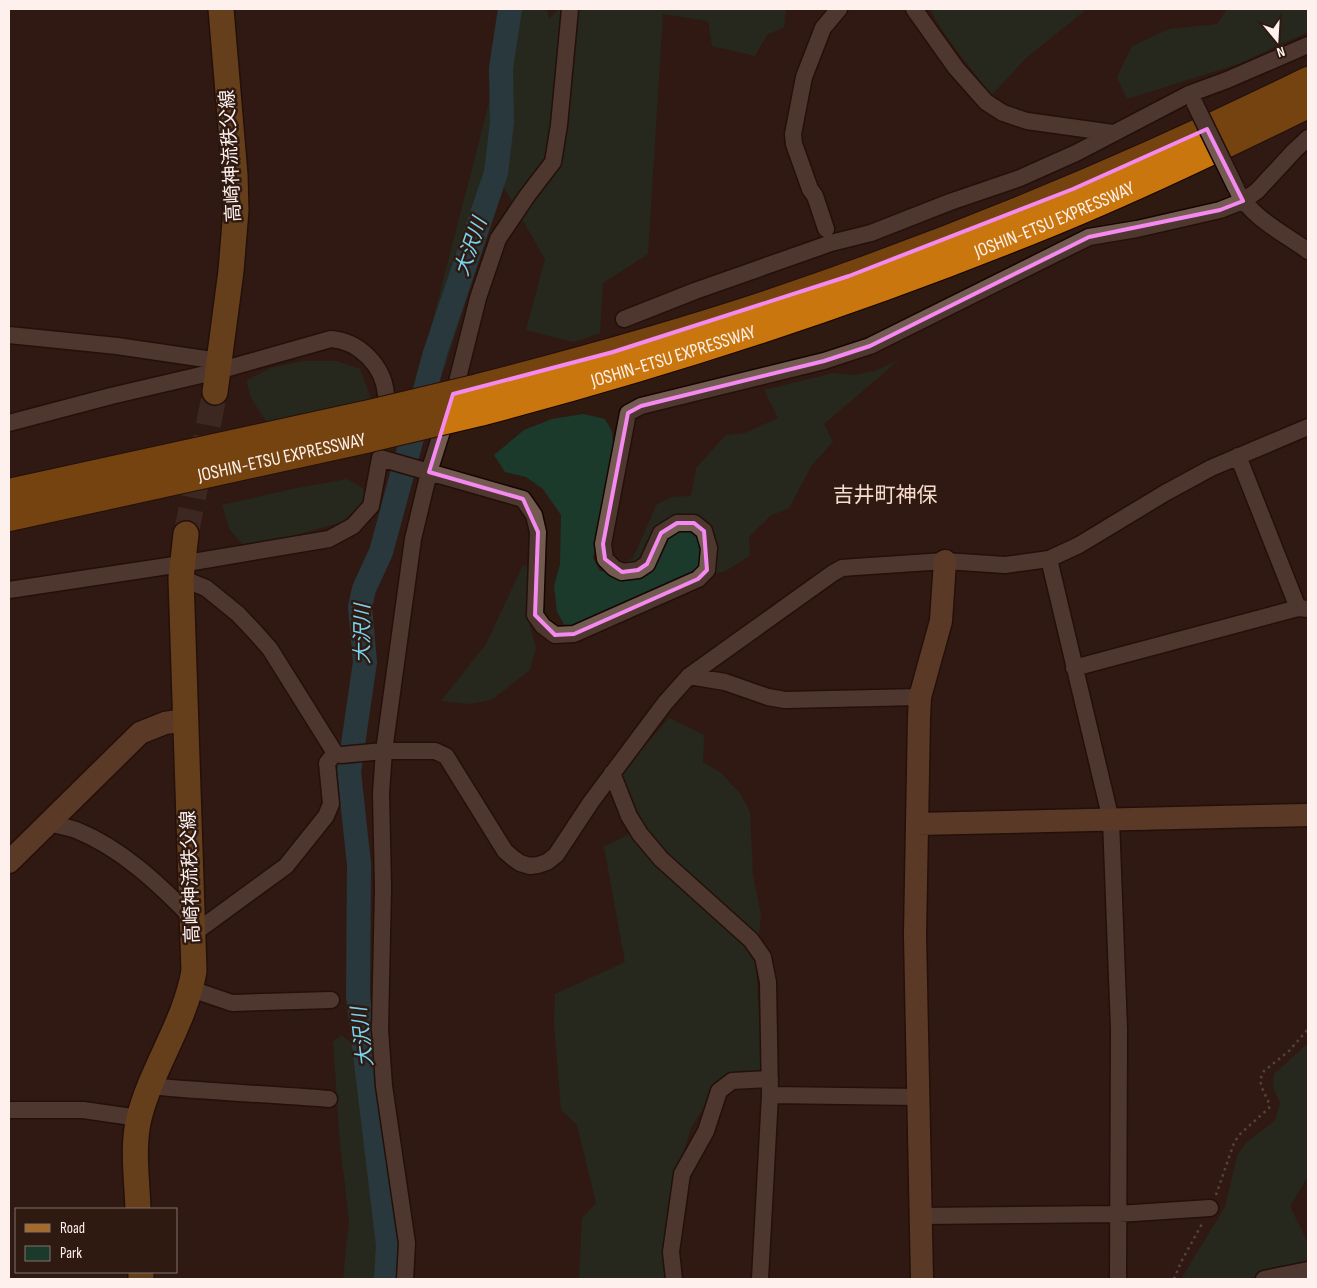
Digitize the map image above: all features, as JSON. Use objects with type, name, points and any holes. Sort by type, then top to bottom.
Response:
[{"type":"highway","name":"JOSHIN-ETSU EXPRESSWAY","points":[[479,400],[621,349],[767,304],[867,269],[1072,189],[1149,156],[1308,81]]},
{"type":"highway","name":"JOSHIN-ETSU EXPRESSWAY","points":[[9,517],[368,426],[694,351],[855,298],[1006,241],[1167,171],[1308,104]]},
{"type":"highway","name":"JOSHIN-ETSU EXPRESSWAY","points":[[9,493],[368,426]]},
{"type":"main road","name":"高崎神流秩父線","points":[[217,375],[231,270],[236,210],[236,175],[221,9]]},
{"type":"main road","name":"高崎神流秩父線","points":[[138,1208],[136,1142],[139,1118],[149,1086],[191,989],[194,972],[184,720],[181,571],[186,534]]},
{"type":"street","points":[[405,1279],[407,1243],[384,1086],[380,1029],[383,888],[381,793],[384,751],[414,539],[429,472],[454,390],[478,298],[498,239],[527,196],[554,162],[570,9]]},
{"type":"street","points":[[826,229],[794,144],[793,134],[804,77],[823,28],[839,9]]},
{"type":"street","points":[[914,9],[956,68],[986,102],[1003,113],[1027,121],[1113,133]]},
{"type":"street","points":[[624,319],[695,291],[830,244],[871,233],[950,202],[1020,178],[1076,153],[1113,133],[1192,99],[1227,80],[1308,45]]},
{"type":"street","points":[[1192,99],[1239,194],[1259,217],[1308,251]]},
{"type":"street","points":[[9,590],[181,571],[329,539],[353,526],[371,506],[380,458],[523,499],[534,515],[538,532],[535,615],[543,626],[555,635],[574,634],[698,579],[707,570],[708,548],[704,531],[694,523],[677,523],[661,532],[647,564],[638,570],[622,572],[614,568],[605,559],[603,544],[628,413],[641,406],[824,362],[870,346],[1089,237],[1137,229],[1211,212],[1239,194],[1257,191],[1308,138]]},
{"type":"street","points":[[9,335],[117,346],[217,375]]},
{"type":"street","points":[[9,423],[111,396],[217,375],[331,339],[342,340],[354,345],[371,361],[384,381],[386,395]]},
{"type":"street","points":[[181,571],[238,614],[270,649],[335,753],[341,755],[384,751],[435,751],[446,756],[505,851],[520,863],[530,866],[547,862],[556,855],[612,773],[688,676],[842,568],[945,561],[1005,565],[1048,559],[1079,545],[1166,492],[1211,468],[1308,427]]},
{"type":"street","points":[[1074,668],[1303,609],[1238,456]]},
{"type":"street","points":[[1048,559],[1111,820],[1118,1029],[1118,1279]]},
{"type":"street","points":[[922,1279],[915,935],[920,697],[941,621],[945,561]]},
{"type":"street","points":[[688,676],[725,682],[768,697],[786,700],[920,697]]},
{"type":"street","points":[[9,862],[140,734],[165,723],[184,720]]},
{"type":"street","points":[[50,823],[76,830],[115,851],[144,872],[193,926],[286,866],[326,816],[330,804],[328,763],[335,753]]},
{"type":"street","points":[[612,773],[629,816],[640,834],[661,859],[751,940],[763,957],[768,982],[770,1095],[760,1279]]},
{"type":"street","points":[[917,824],[1308,815]]},
{"type":"street","points":[[191,989],[232,1003],[331,1000]]},
{"type":"street","points":[[674,1279],[671,1252],[682,1174],[706,1131],[719,1091],[732,1081],[770,1078]]},
{"type":"street","points":[[149,1086],[211,1092],[329,1099]]},
{"type":"street","points":[[770,1095],[918,1097]]},
{"type":"street","points":[[9,1110],[83,1110],[139,1118]]},
{"type":"street","points":[[921,1216],[1118,1214],[1210,1208]]},
{"type":"street","points":[[1264,1279],[1308,1270]]},
{"type":"path","points":[[1174,1279],[1219,1189],[1234,1143],[1239,1134],[1269,1108],[1270,1103],[1260,1080],[1264,1071],[1289,1051],[1308,1029]]},
{"type":"highlighted area","points":[[1207,129],[1243,201],[1220,210],[1089,237],[870,346],[824,361],[641,406],[628,413],[603,544],[605,559],[622,572],[638,570],[647,564],[661,533],[677,523],[694,523],[704,531],[707,570],[698,579],[574,634],[555,635],[535,615],[538,532],[523,499],[429,472],[453,394],[613,352],[849,276],[1073,189]]},
{"type":"green space","points":[[502,9],[547,9],[549,19],[559,9],[786,9],[784,27],[767,35],[755,56],[712,46],[708,21],[663,14],[648,254],[603,283],[600,333],[574,342],[526,330],[545,259],[503,186],[445,367],[422,362],[491,95]]},
{"type":"green space","points":[[930,9],[1087,9],[1026,58],[991,96],[943,32]]},
{"type":"green space","points":[[1227,9],[1308,9],[1308,32],[1238,64],[1127,99],[1117,77],[1132,46],[1169,29],[1217,24]]},
{"type":"green space","points":[[899,360],[824,424],[833,442],[812,465],[789,508],[770,516],[749,537],[750,556],[724,572],[694,575],[576,628],[564,624],[557,612],[554,586],[560,564],[561,515],[543,489],[526,477],[505,472],[494,455],[524,430],[552,419],[583,414],[605,419],[612,431],[613,443],[609,480],[593,558],[600,571],[607,571],[633,558],[657,504],[672,497],[691,496],[696,468],[726,435],[745,433],[778,418],[764,390],[833,373],[853,375],[874,371]]},
{"type":"green space","points":[[302,361],[337,361],[360,369],[371,399],[355,408],[269,425],[249,392],[247,380],[271,368]]},
{"type":"green space","points":[[347,479],[372,494],[342,522],[289,537],[244,546],[230,530],[222,505],[292,489]]},
{"type":"green space","points":[[523,565],[531,567],[529,622],[536,648],[530,670],[491,700],[470,704],[441,701],[486,644]]},
{"type":"green space","points":[[669,718],[704,735],[703,762],[721,773],[740,793],[750,812],[753,875],[761,915],[756,965],[762,1071],[723,1077],[691,1128],[669,1200],[666,1279],[579,1279],[582,1218],[596,1203],[577,1125],[561,1110],[554,1024],[555,994],[625,962],[604,847],[631,833],[619,776]]},
{"type":"green space","points":[[341,1035],[353,1044],[381,1230],[381,1279],[343,1279],[349,1220],[340,1144],[333,1042]]},
{"type":"green space","points":[[1308,1043],[1308,1177],[1290,1206],[1308,1243],[1308,1264],[1244,1279],[1181,1279],[1225,1207],[1237,1156],[1245,1144],[1275,1120],[1280,1103],[1273,1087],[1274,1074]]},
{"type":"waterway","name":"大沢川","points":[[386,1279],[388,1245],[358,996],[359,864],[349,772],[365,662],[360,607],[364,589],[381,552],[435,353],[496,173],[502,122],[501,68],[510,9]]},
{"type":"tunnel","points":[[186,534],[215,392]]},
{"type":"district","name":"吉井町神保","points":[[885,495]]}]
